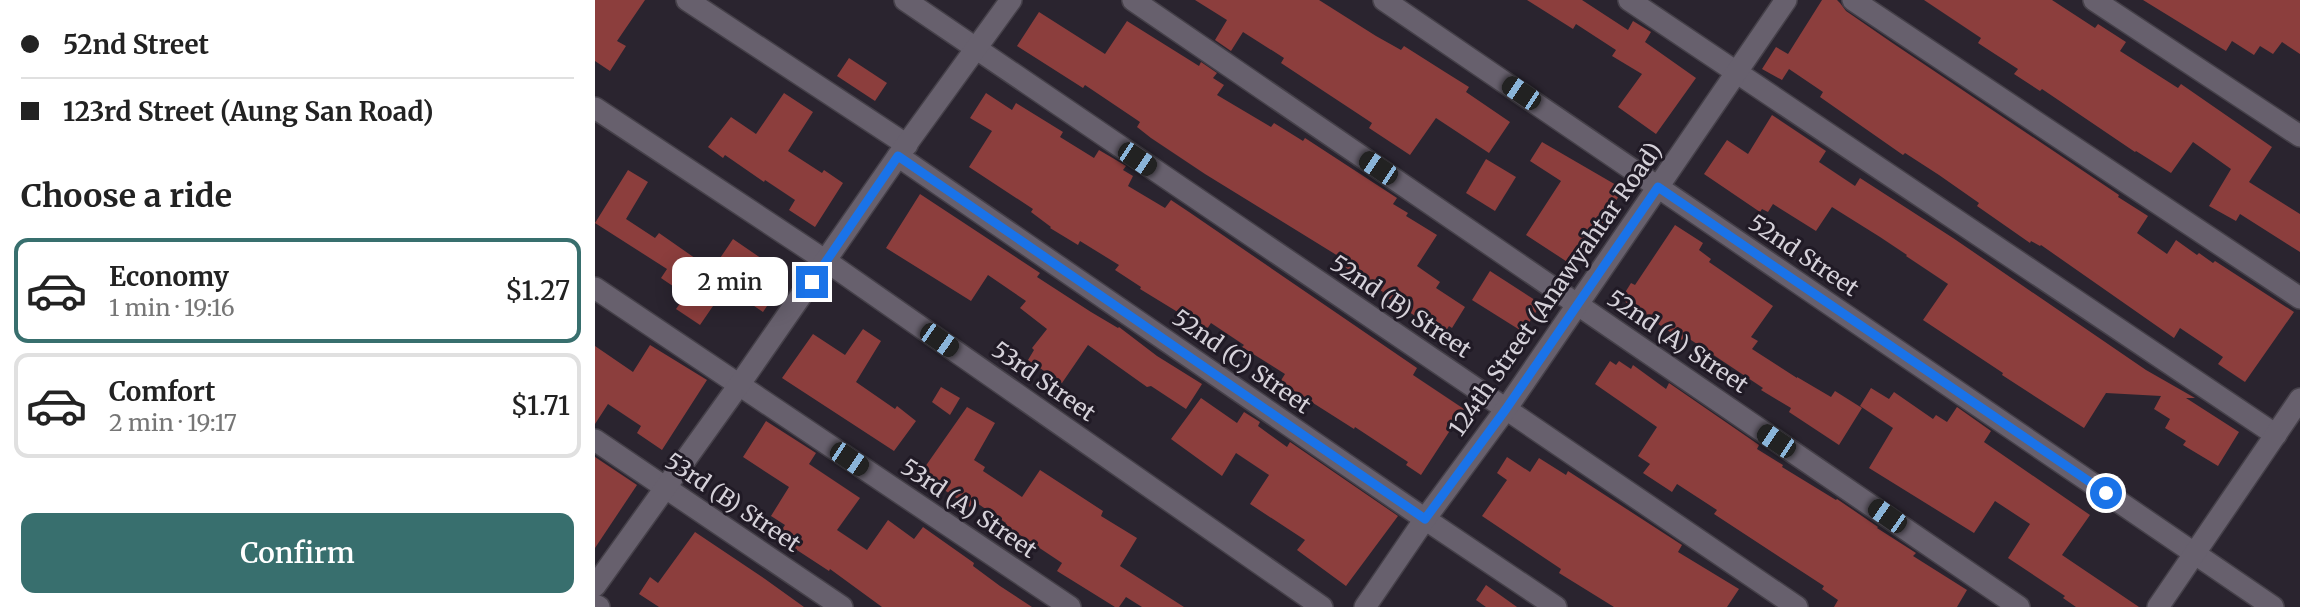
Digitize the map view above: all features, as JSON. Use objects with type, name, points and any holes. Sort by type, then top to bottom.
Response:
[{"type":"street","name":"52nd (C) Street","points":[[687,0],[1425,519],[1556,607]]},
{"type":"street","name":"52nd (B) Street","points":[[905,0],[1797,607]]},
{"type":"street","points":[[595,586],[1011,0]]},
{"type":"street","name":"52nd (A) Street","points":[[1133,0],[2019,607]]},
{"type":"street","name":"52nd Street","points":[[1384,0],[2273,607]]},
{"type":"street","points":[[1629,0],[2276,435]]},
{"type":"street","name":"124th Street (Anawyahtar Road)","points":[[1365,607],[1425,519],[1506,409],[1786,0]]},
{"type":"street","points":[[1853,0],[2300,298]]},
{"type":"street","points":[[2094,0],[2300,136]]},
{"type":"street","name":"53rd Street","points":[[595,107],[826,261],[1322,607]]},
{"type":"street","name":"53rd (A) Street","points":[[595,288],[1069,607]]},
{"type":"street","points":[[2158,607],[2300,399]]},
{"type":"street","name":"53rd (B) Street","points":[[595,440],[842,607]]},
{"type":"building","points":[[595,0],[645,0],[617,41],[626,46],[610,71],[595,61]]},
{"type":"building","points":[[1195,0],[1319,0],[1401,50],[1404,46],[1469,87],[1466,92],[1510,122],[1489,153],[1436,118],[1410,155],[1369,128],[1372,123],[1281,63],[1284,58],[1243,32],[1231,51],[1215,40],[1227,20]]},
{"type":"building","points":[[1527,0],[1582,0],[1628,30],[1633,21],[1651,32],[1645,42],[1696,78],[1656,134],[1618,107],[1642,74],[1612,56],[1616,50],[1576,24],[1573,29]]},
{"type":"building","points":[[1822,0],[1837,0],[1846,11],[2148,216],[2137,233],[2167,254],[2176,240],[2197,255],[2199,253],[2213,263],[2215,261],[2294,312],[2245,382],[2218,364],[2223,357],[2180,328],[2174,338],[2041,245],[2031,241],[2030,243],[1939,175],[1905,153],[1903,155],[1820,97],[1823,92],[1789,69],[1782,80],[1762,69],[1776,47],[1788,54]]},
{"type":"building","points":[[1924,0],[2052,0],[2095,28],[2098,24],[2126,42],[2120,51],[2178,88],[2181,84],[2272,147],[2249,182],[2300,214],[2300,252],[2240,214],[2236,221],[2209,206],[2231,169],[2193,142],[2171,173],[2042,89],[2040,91],[2014,74],[2018,69],[1978,43],[1981,38]]},
{"type":"building","points":[[2143,0],[2300,0],[2300,54],[2282,42],[2273,54],[2260,46],[2254,55],[2232,41],[2226,51]]},
{"type":"building","points":[[1039,12],[1105,54],[1127,21],[1199,66],[1201,62],[1217,73],[1213,78],[1224,85],[1217,95],[1271,127],[1274,123],[1303,141],[1305,138],[1397,198],[1393,204],[1408,213],[1406,216],[1437,235],[1417,266],[1440,282],[1436,288],[1465,307],[1452,328],[1449,326],[1444,334],[1401,307],[1340,264],[1343,259],[1151,138],[1137,127],[1140,122],[1085,85],[1083,88],[1017,46]]},
{"type":"building","points":[[849,58],[887,83],[875,101],[837,76]]},
{"type":"building","points":[[784,93],[813,112],[788,151],[843,183],[815,227],[789,210],[795,200],[708,147],[731,117],[756,134]]},
{"type":"building","points":[[986,93],[1012,110],[1016,103],[1063,132],[1060,137],[1094,158],[1099,150],[1126,166],[1123,170],[1133,176],[1128,186],[1165,208],[1171,200],[1417,368],[1413,375],[1464,409],[1421,475],[1406,465],[1408,462],[1355,427],[1354,429],[1280,382],[1285,374],[1242,347],[1244,345],[1211,323],[1207,329],[1140,289],[1141,287],[1115,270],[1119,265],[1080,241],[1078,245],[1050,228],[1031,212],[1033,209],[969,167],[992,131],[970,118]]},
{"type":"building","points":[[1772,115],[1826,151],[1819,162],[1855,186],[1860,178],[2146,370],[2195,398],[2186,398],[2239,432],[2218,466],[2183,445],[2186,441],[2165,428],[2170,419],[2154,409],[2161,396],[2106,393],[2084,428],[2002,375],[2003,373],[1923,320],[1948,284],[1832,207],[1816,231],[1773,204],[1768,212],[1762,209],[1760,212],[1704,174],[1727,140],[1748,154]]},
{"type":"building","points":[[1542,142],[1623,189],[1601,226],[1598,225],[1572,265],[1526,235],[1561,181],[1530,161]]},
{"type":"building","points":[[1486,159],[1516,177],[1495,211],[1466,193]]},
{"type":"building","points":[[628,170],[648,182],[626,219],[655,238],[659,233],[712,270],[733,239],[787,276],[763,312],[726,287],[700,325],[676,309],[686,295],[661,278],[667,269],[595,223]]},
{"type":"building","points":[[920,194],[1040,273],[1037,277],[1119,327],[1157,356],[1202,384],[1186,409],[1151,386],[1147,387],[1088,345],[1062,383],[1028,360],[1034,350],[1032,348],[1047,329],[1020,308],[1026,301],[988,275],[971,301],[886,248]]},
{"type":"building","points":[[1675,225],[1703,243],[1699,250],[1711,259],[1709,262],[1773,306],[1751,337],[1758,341],[1752,349],[1831,397],[1835,391],[1862,408],[1839,445],[1789,412],[1791,408],[1761,390],[1763,388],[1685,336],[1682,340],[1621,299],[1631,283],[1635,285]]},
{"type":"building","points":[[1490,271],[1541,304],[1523,332],[1472,300]]},
{"type":"building","points":[[863,329],[881,341],[856,382],[895,409],[897,406],[916,421],[894,451],[782,378],[813,334],[845,355]]},
{"type":"building","points":[[650,345],[707,380],[662,450],[637,433],[641,426],[608,404],[595,424],[595,346],[633,372]]},
{"type":"building","points":[[1610,361],[1616,365],[1619,361],[1631,369],[1633,365],[1666,389],[1669,383],[1759,445],[1757,449],[1783,465],[1782,467],[1837,499],[1916,553],[1913,556],[1967,590],[1957,607],[1834,607],[1838,600],[1822,589],[1824,586],[1714,514],[1717,510],[1677,484],[1672,492],[1643,473],[1650,464],[1638,456],[1657,427],[1595,384]]},
{"type":"building","points":[[941,387],[960,398],[950,415],[932,402]]},
{"type":"building","points":[[1871,388],[1889,399],[1894,392],[1933,419],[1936,415],[1947,422],[1957,407],[1991,431],[1984,442],[2090,515],[2062,555],[2139,607],[2076,607],[2063,598],[2065,596],[2008,558],[2030,524],[1995,501],[1974,533],[1869,468],[1893,428],[1860,406]]},
{"type":"building","points":[[1201,398],[1237,423],[1244,412],[1260,422],[1258,426],[1287,447],[1290,442],[1398,516],[1346,586],[1297,550],[1305,540],[1250,504],[1269,475],[1236,453],[1222,476],[1171,439]]},
{"type":"building","points":[[967,407],[995,423],[974,460],[985,467],[983,471],[1022,497],[1040,470],[1103,511],[1101,516],[1137,538],[1120,566],[1184,607],[1142,607],[1126,597],[1119,607],[1115,607],[1057,571],[1062,563],[1020,535],[1018,538],[1003,528],[1006,523],[974,501],[970,507],[920,474]]},
{"type":"building","points":[[766,421],[816,453],[809,464],[860,498],[837,530],[867,550],[888,520],[914,539],[923,527],[1032,607],[882,607],[830,569],[829,571],[777,537],[785,525],[771,516],[789,487],[743,457]]},
{"type":"building","points":[[595,457],[637,485],[595,548]]},
{"type":"building","points":[[1507,457],[1530,472],[1539,458],[1566,475],[1568,471],[1682,545],[1678,552],[1739,589],[1727,607],[1614,607],[1559,573],[1561,569],[1482,516],[1507,480],[1497,473]]},
{"type":"building","points":[[695,532],[804,607],[659,607],[639,594],[650,577],[658,583]]},
{"type":"building","points":[[1486,585],[1517,607],[1486,607],[1476,600]]},
{"type":"route","points":[[812,282],[898,156],[1425,519],[1506,409],[1658,187],[2106,493]]}]
